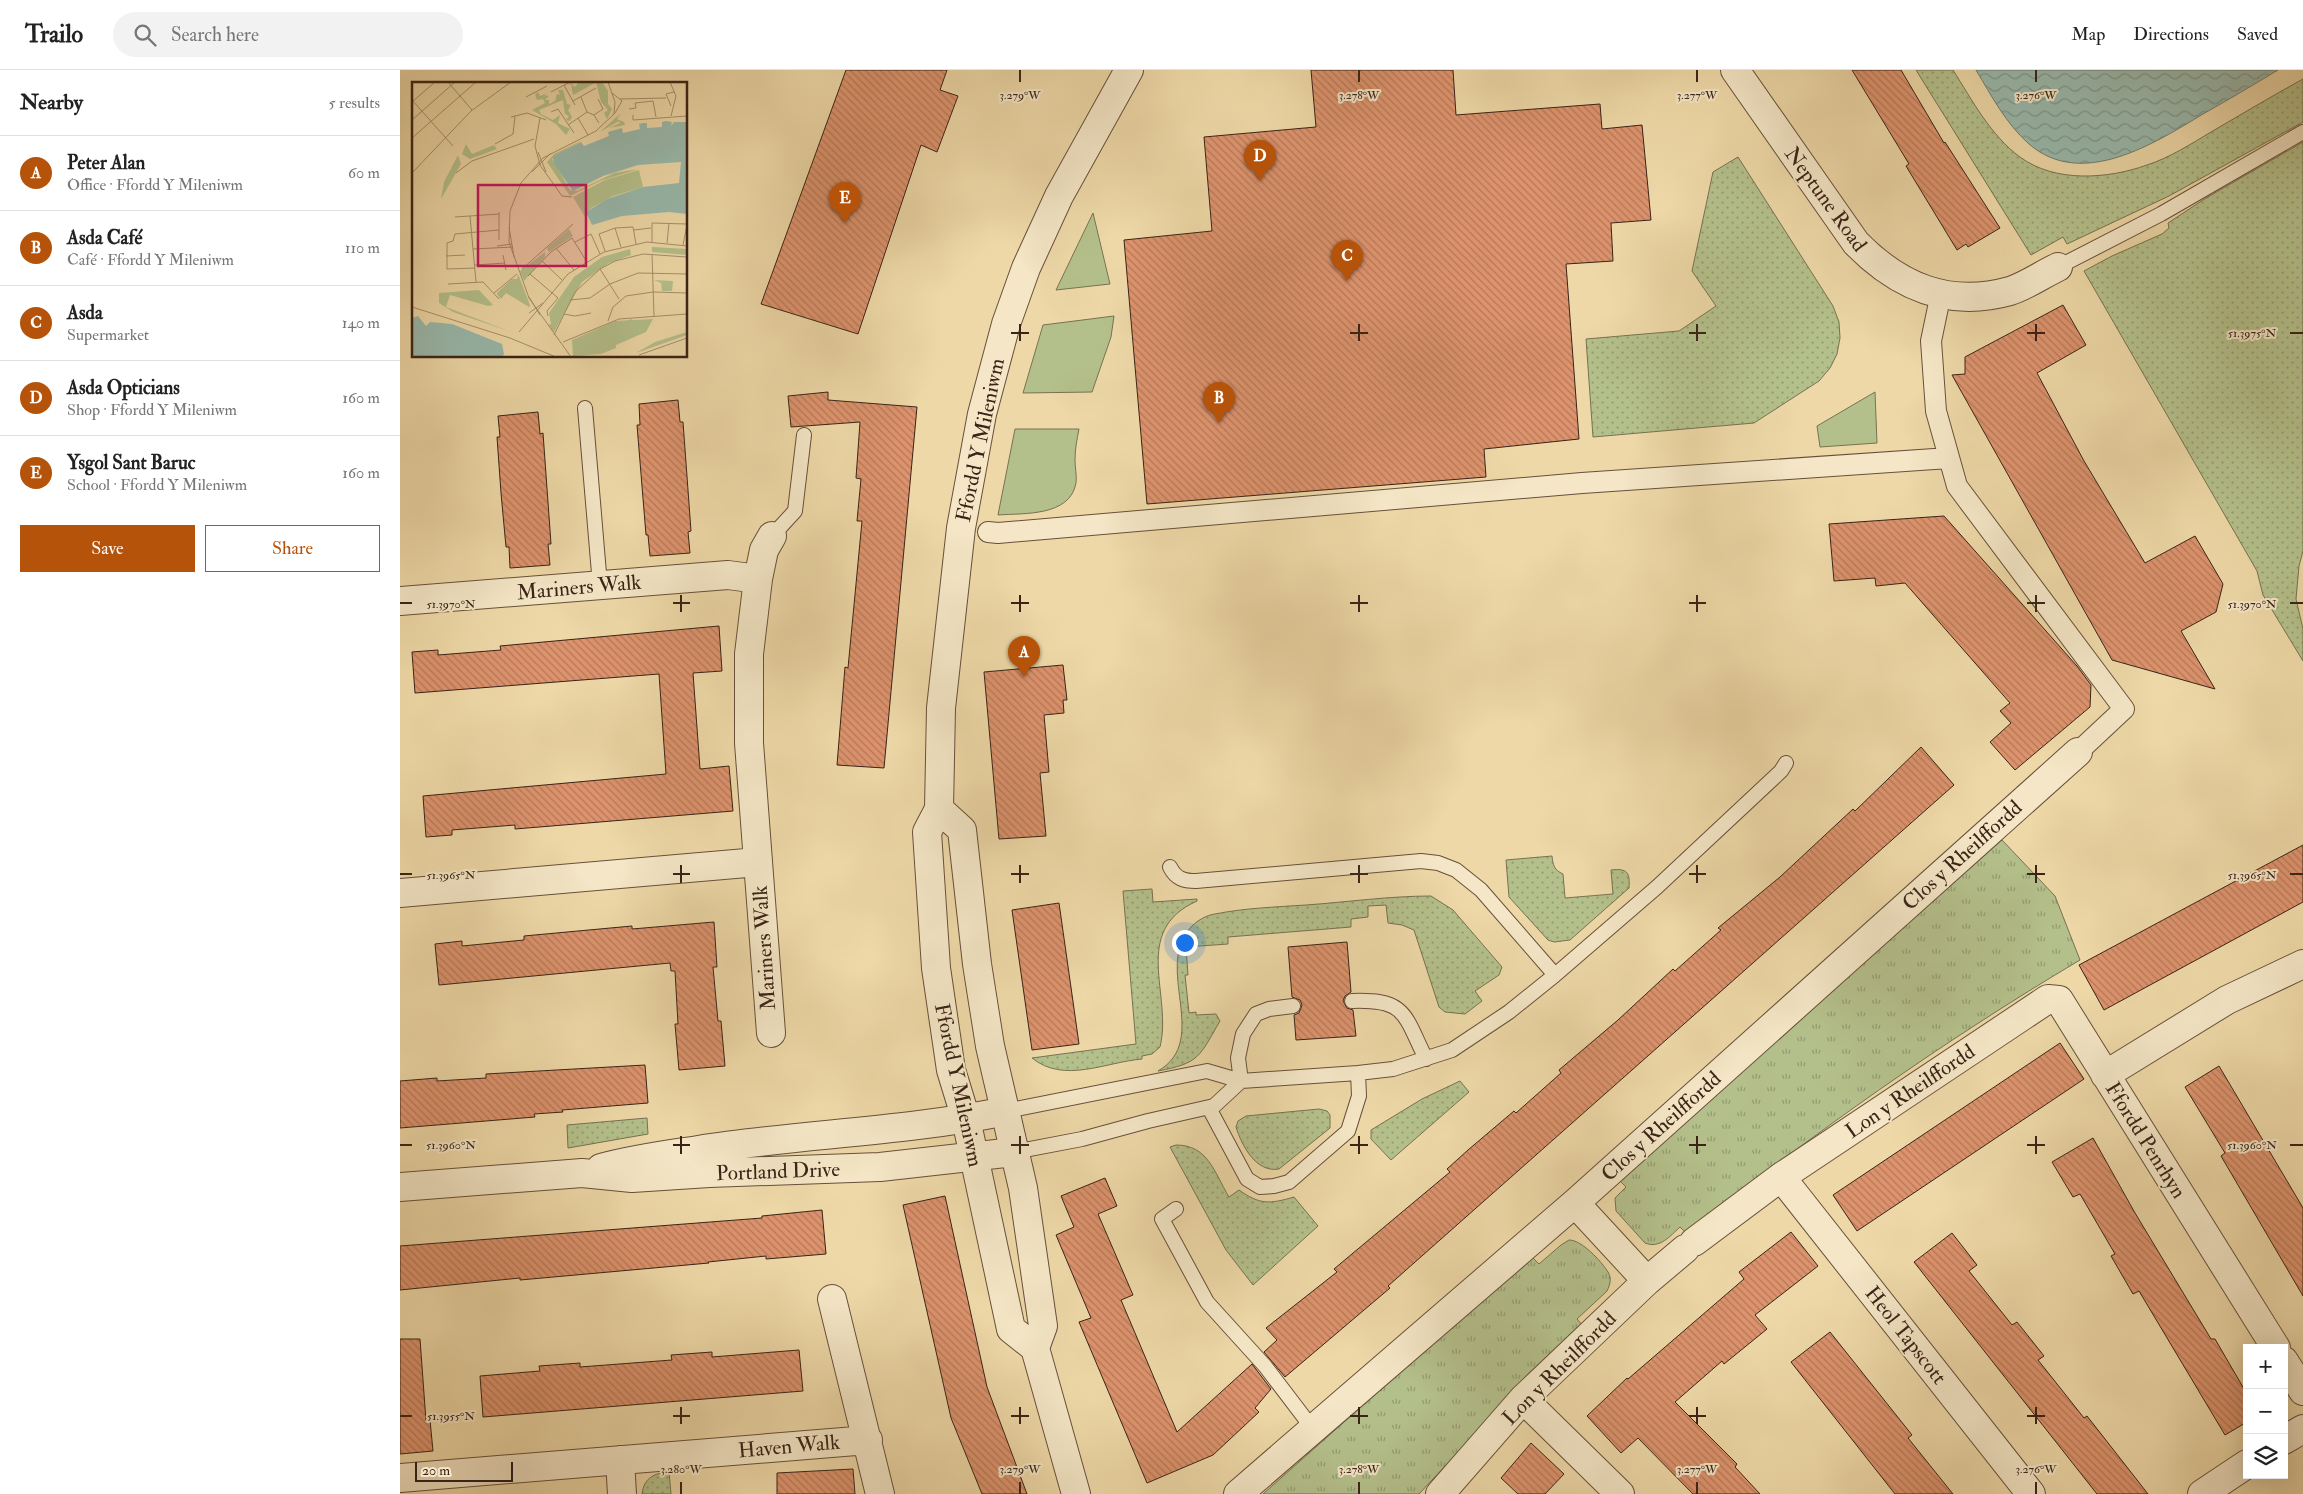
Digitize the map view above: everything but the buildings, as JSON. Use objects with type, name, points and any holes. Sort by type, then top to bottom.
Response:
[{"type":"street","name":"Ffordd Y Mileniwm","points":[[939,809],[962,830],[979,976],[990,1046],[1023,1188],[1043,1326],[1035,1348],[1011,1329],[966,1120],[951,1070],[936,968],[927,832],[939,809],[941,708],[948,627],[961,528],[982,414],[1006,324],[1026,268],[1059,196],[1129,70]]},
{"type":"street","name":"Neptune Road","points":[[1735,70],[1856,243],[1874,261],[1893,274],[1919,289],[1966,296],[1987,295],[2012,290],[2058,267]]},
{"type":"street","points":[[1941,293],[1931,341],[1936,411],[1957,486],[2124,709],[2078,752]]},
{"type":"street","points":[[988,532],[998,533],[1582,483],[1949,458]]},
{"type":"street","name":"Mariners Walk","points":[[771,1033],[749,743],[749,654],[758,578],[764,550],[772,536]]},
{"type":"street","name":"Mariners Walk","points":[[400,601],[728,575],[758,578]]},
{"type":"street","name":"Clos y Rheilffordd","points":[[1238,1494],[1575,1203],[2078,752]]},
{"type":"street","name":"Mariners Walk","points":[[400,893],[758,862]]},
{"type":"street","name":"Ffordd Penrhyn","points":[[2274,1344],[2105,1074],[2226,1000],[2303,964]]},
{"type":"street","name":"Lon y Rheilffordd","points":[[1440,1494],[1523,1399],[1647,1281],[1689,1245],[1781,1177],[2048,999],[2058,1000],[2105,1074]]},
{"type":"street","name":"Portland Drive","points":[[582,1173],[628,1160],[762,1140],[893,1129],[966,1120],[1006,1111]]},
{"type":"street","name":"Portland Drive","points":[[400,1187],[582,1173],[632,1178],[880,1166],[1014,1152]]},
{"type":"street","name":"Heol Tapscott","points":[[1781,1177],[2031,1494]]},
{"type":"street","points":[[1575,1203],[1647,1281]]},
{"type":"street","name":"Haven Walk","points":[[832,1299],[880,1494]]},
{"type":"street","points":[[1035,1348],[1076,1494]]},
{"type":"street","points":[[2288,1367],[2303,1391]]},
{"type":"street","points":[[1523,1399],[1620,1494]]},
{"type":"street","points":[[2288,1437],[2303,1428]]},
{"type":"street","name":"Haven Walk","points":[[400,1478],[868,1440]]},
{"type":"street","points":[[620,1460],[622,1494]]},
{"type":"street","points":[[2202,1494],[2243,1467]]},
{"type":"lane","points":[[2058,267],[2161,214],[2303,132]]},
{"type":"lane","points":[[585,408],[600,585]]},
{"type":"lane","points":[[772,536],[796,511],[804,435]]},
{"type":"lane","points":[[1006,1111],[1207,1071],[1240,1081],[1358,1073],[1393,1068],[1452,1050],[1475,1036],[1555,975],[1657,887],[1781,771],[1786,763]]},
{"type":"lane","points":[[1170,867],[1174,874],[1180,878],[1186,881],[1196,881],[1421,861],[1438,863],[1456,870],[1481,890],[1555,975]]},
{"type":"lane","points":[[1352,1001],[1375,1000],[1389,1003],[1402,1012],[1426,1059]]},
{"type":"lane","points":[[1240,1081],[1238,1058],[1243,1034],[1256,1014],[1269,1009],[1293,1006]]},
{"type":"lane","points":[[1209,1108],[1247,1179],[1260,1187],[1274,1186],[1289,1182],[1348,1131],[1359,1096],[1358,1073]]},
{"type":"lane","points":[[1014,1152],[1082,1139],[1209,1108],[1214,1106],[1240,1081]]},
{"type":"lane","points":[[1176,1209],[1162,1219],[1207,1302],[1265,1366],[1313,1429]]},
{"type":"green space","points":[[1916,70],[1953,70],[1983,117],[2000,139],[2020,157],[2034,165],[2065,175],[2082,176],[2116,173],[2132,170],[2163,159],[2303,79],[2303,122],[2169,196],[2067,244],[2063,237],[2031,255]]},
{"type":"green space","points":[[2303,142],[2303,551],[2299,566],[2296,599],[2303,629],[2303,661],[2263,595],[2257,571],[2084,271],[2112,256],[2162,234],[2169,228],[2168,223],[2206,198]]},
{"type":"green space","points":[[1738,157],[1833,306],[1839,322],[1840,338],[1837,354],[1830,368],[1819,381],[1754,423],[1593,437],[1586,339],[1679,331],[1716,306],[1692,271],[1713,172]]},
{"type":"green space","points":[[1093,213],[1110,284],[1056,290]]},
{"type":"green space","points":[[1114,316],[1111,337],[1092,392],[1023,393],[1043,325]]},
{"type":"green space","points":[[1875,392],[1877,443],[1820,447],[1817,426]]},
{"type":"green space","points":[[1015,429],[1079,429],[1075,456],[1076,483],[1072,494],[1065,502],[1055,508],[1032,513],[998,515]]},
{"type":"green space","points":[[2002,840],[2055,896],[2080,960],[1978,1023],[1879,1090],[1687,1234],[1680,1227],[1660,1243],[1645,1243],[1616,1211],[1615,1198],[1626,1187],[1619,1180]]},
{"type":"green space","points":[[1552,856],[1554,867],[1563,874],[1565,898],[1613,894],[1611,870],[1621,870],[1627,873],[1629,883],[1629,888],[1570,940],[1554,942],[1548,940],[1509,897],[1506,860]]},
{"type":"green space","points":[[1152,889],[1153,902],[1197,899],[1197,901],[1177,914],[1165,929],[1159,947],[1158,966],[1163,1027],[1160,1047],[1152,1054],[1142,1056],[1142,1059],[1086,1069],[1071,1071],[1044,1066],[1032,1058],[1136,1044],[1123,891]]},
{"type":"green space","points":[[1431,896],[1453,910],[1502,967],[1499,975],[1475,991],[1482,1001],[1465,1014],[1445,1012],[1439,1007],[1414,930],[1402,925],[1388,923],[1386,905],[1368,906],[1368,917],[1351,919],[1351,927],[1228,937],[1228,944],[1186,947],[1188,975],[1185,975],[1189,1013],[1196,1012],[1196,1015],[1216,1014],[1220,1021],[1202,1051],[1191,1061],[1158,1071],[1173,1058],[1180,1041],[1182,1022],[1177,961],[1181,942],[1192,926],[1200,920],[1212,915],[1249,909]]},
{"type":"green space","points":[[1460,1081],[1469,1092],[1391,1160],[1371,1139],[1371,1130],[1422,1099]]},
{"type":"green space","points":[[1319,1109],[1327,1111],[1330,1115],[1330,1128],[1279,1169],[1263,1167],[1251,1157],[1236,1127],[1238,1121],[1246,1116]]},
{"type":"green space","points":[[647,1118],[648,1134],[568,1148],[567,1125]]},
{"type":"green space","points":[[1176,1145],[1187,1146],[1203,1155],[1229,1197],[1239,1190],[1259,1201],[1265,1202],[1294,1197],[1318,1226],[1253,1285],[1226,1250],[1170,1147]]},
{"type":"green space","points":[[1569,1240],[1580,1243],[1605,1267],[1610,1279],[1607,1291],[1577,1319],[1584,1327],[1502,1405],[1419,1494],[1263,1494],[1531,1256],[1539,1264]]},
{"type":"green space","points":[[669,1472],[671,1494],[642,1494],[647,1480],[654,1475]]},
{"type":"water","points":[[1976,70],[2278,70],[2184,126],[2141,148],[2118,157],[2095,162],[2072,163],[2050,157],[2029,144],[2013,128]]},
{"type":"place","name":"Asda Opticians","points":[[1260,181]]},
{"type":"place","name":"Ysgol Sant Baruc","points":[[845,223]]},
{"type":"place","name":"Asda","points":[[1347,281]]},
{"type":"place","name":"Asda Café","points":[[1219,423]]},
{"type":"place","name":"Peter Alan","points":[[1024,677]]}]
